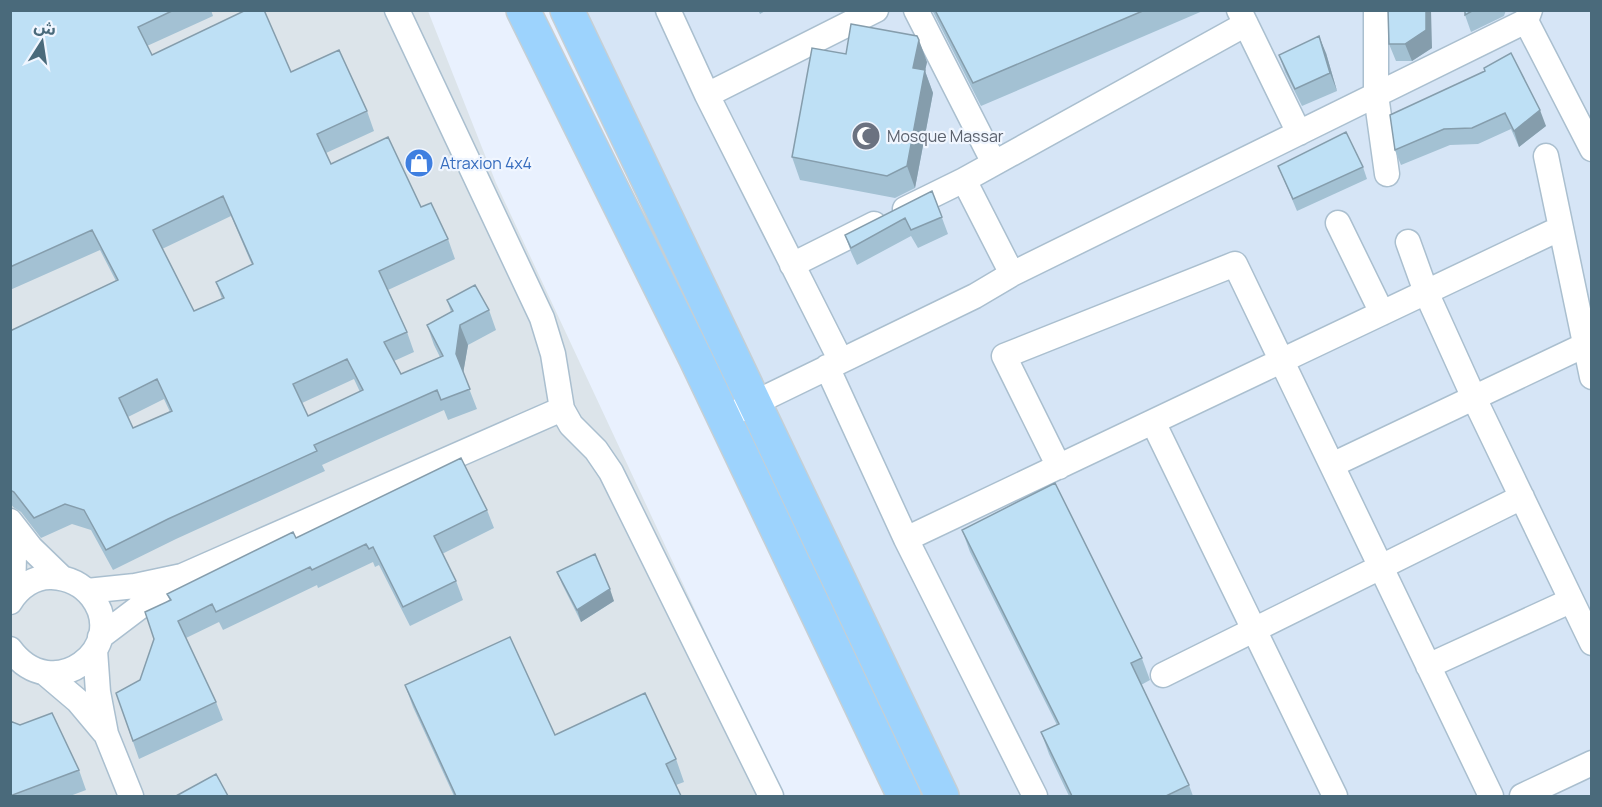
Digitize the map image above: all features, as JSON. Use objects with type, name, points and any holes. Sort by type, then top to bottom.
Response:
[{"type":"highway","points":[[523,10],[724,417],[904,796]]},
{"type":"highway","points":[[567,10],[942,796]]},
{"type":"street","points":[[397,10],[542,318],[553,354],[562,409],[571,425],[596,450],[611,472],[771,796]]},
{"type":"street","points":[[668,10],[707,95],[792,265],[906,539],[1035,796]]},
{"type":"street","points":[[707,95],[876,10]]},
{"type":"street","points":[[916,10],[994,163]]},
{"type":"street","points":[[1376,10],[1376,95],[1387,174]]},
{"type":"street","points":[[724,417],[975,296],[1012,274],[1376,95],[1528,16],[1592,149]]},
{"type":"street","points":[[792,265],[964,180],[1242,17],[1299,133]]},
{"type":"street","points":[[1546,156],[1592,377]]},
{"type":"street","points":[[964,180],[1012,274]]},
{"type":"street","points":[[1338,223],[1382,313]]},
{"type":"street","points":[[906,539],[1561,228]]},
{"type":"street","points":[[1408,242],[1426,292],[1474,398],[1592,643]]},
{"type":"street","points":[[1059,467],[1004,356],[1235,264],[1491,796]]},
{"type":"street","points":[[1332,465],[1585,345]]},
{"type":"street","points":[[29,670],[60,673],[74,669],[86,661],[98,643],[140,605],[182,576],[562,409]]},
{"type":"street","points":[[1153,422],[1335,796]]},
{"type":"street","points":[[1163,675],[1522,497]]},
{"type":"street","points":[[10,521],[31,548],[62,578]]},
{"type":"street","points":[[10,533],[14,555],[12,599]]},
{"type":"street","points":[[87,591],[135,586],[182,576]]},
{"type":"street","points":[[12,599],[23,587],[35,580],[48,577],[62,578],[76,582],[87,591],[100,612],[98,692],[106,734],[131,796]]},
{"type":"street","points":[[1428,666],[1570,601]]},
{"type":"street","points":[[10,649],[29,670],[78,701],[106,734]]},
{"type":"street","points":[[1522,796],[1592,763]]},
{"type":"shaded area","points":[[10,11],[428,11],[496,183],[782,796],[11,796]]},
{"type":"shaded area","points":[[585,11],[1591,11],[1591,796],[958,796]]},
{"type":"building","points":[[10,10],[174,10],[138,27],[152,55],[246,10],[264,10],[291,72],[339,50],[367,111],[317,134],[331,164],[388,137],[421,207],[431,203],[448,239],[379,271],[407,332],[384,342],[401,374],[443,356],[427,325],[453,311],[447,300],[475,285],[489,310],[460,325],[456,354],[470,389],[441,400],[437,390],[314,445],[317,451],[106,550],[84,510],[65,504],[34,518],[10,490],[10,331],[118,280],[92,230],[10,267]],"holes":[[[223,196],[253,264],[216,282],[224,298],[194,311],[153,230]],[[347,359],[363,390],[308,416],[293,384]],[[157,379],[172,411],[133,428],[119,398]]]},
{"type":"building","points":[[935,10],[1145,10],[973,83]]},
{"type":"building","points":[[1388,10],[1426,10],[1426,30],[1405,44],[1389,44]]},
{"type":"building","name":"Mosque Massar","points":[[851,24],[917,36],[919,40],[913,68],[925,70],[907,166],[887,176],[792,157],[812,48],[846,54]]},
{"type":"building","points":[[1319,36],[1330,73],[1295,89],[1279,55]]},
{"type":"building","points":[[1511,53],[1540,110],[1514,131],[1505,113],[1472,128],[1444,129],[1395,150],[1390,115],[1485,71],[1484,68]]},
{"type":"building","points":[[1346,132],[1363,167],[1293,199],[1278,166]]},
{"type":"building","points":[[932,191],[942,217],[911,230],[905,218],[851,248],[845,235]]},
{"type":"building","points":[[461,458],[487,510],[434,536],[456,581],[403,607],[373,547],[369,549],[366,544],[312,570],[310,567],[216,612],[212,604],[178,621],[216,702],[133,741],[116,693],[140,680],[154,639],[145,612],[171,600],[167,594],[293,532],[296,538]]},
{"type":"building","points":[[1055,483],[1142,658],[1131,663],[1189,785],[1166,796],[1072,796],[1041,732],[1059,724],[962,530]]},
{"type":"building","points":[[595,554],[610,589],[577,610],[557,572]]},
{"type":"building","points":[[510,637],[555,735],[645,693],[676,759],[666,764],[681,796],[456,796],[405,685]]},
{"type":"building","points":[[52,713],[79,770],[10,796],[10,721],[20,725]]},
{"type":"building","points":[[216,774],[228,796],[176,796]]},
{"type":"place","name":"Mosque Massar","points":[[866,136]]},
{"type":"place","name":"Atraxion 4x4","points":[[419,163]]}]
